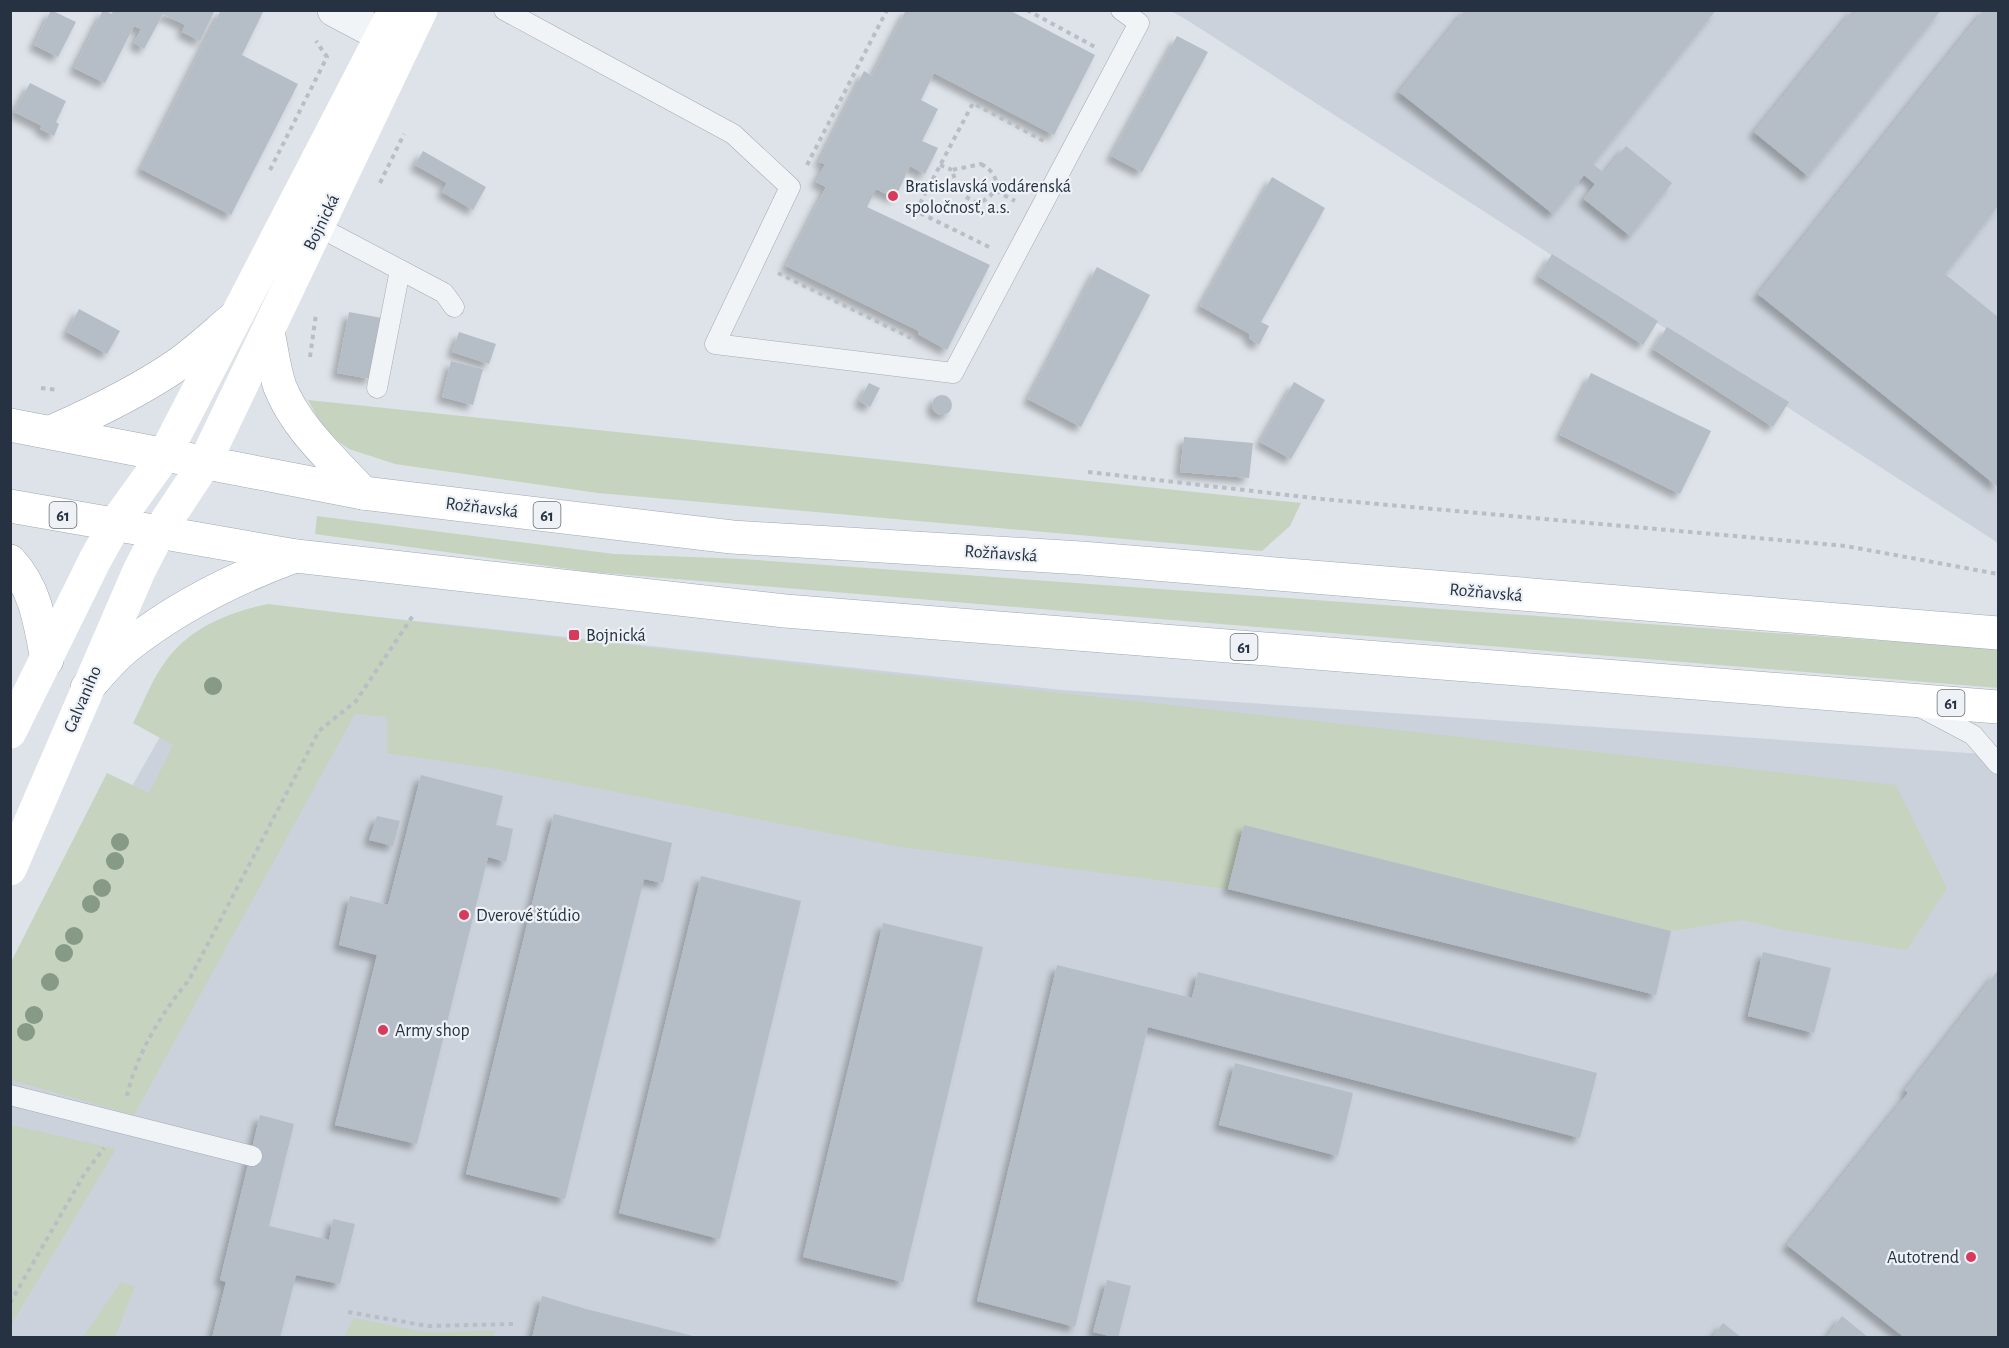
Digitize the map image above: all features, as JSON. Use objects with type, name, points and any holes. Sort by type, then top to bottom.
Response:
[{"type":"main road","name":"Bojnická","points":[[204,464],[421,10]]},
{"type":"main road","name":"Bojnická","points":[[115,524],[164,456],[389,23]]},
{"type":"main road","points":[[51,432],[91,415],[145,385],[178,364],[234,318]]},
{"type":"main road","points":[[268,332],[279,385],[289,405],[303,428],[363,493]]},
{"type":"main road","name":"Rožňavská","points":[[10,425],[363,493],[732,537],[1081,558],[1998,633]]},
{"type":"main road","name":"Galvaniho","points":[[10,869],[87,688],[159,532],[204,464]]},
{"type":"main road","name":"61","points":[[10,506],[296,556],[785,611],[1998,707]]},
{"type":"main road","points":[[10,732],[115,524]]},
{"type":"main road","points":[[87,688],[127,646],[194,600],[243,575],[296,556]]},
{"type":"main road","points":[[10,561],[25,577],[38,611],[46,660]]},
{"type":"street","points":[[334,10],[389,23]]},
{"type":"lane","points":[[504,10],[733,135],[790,187],[715,344],[953,373],[1139,23],[1121,10]]},
{"type":"lane","points":[[319,227],[444,293],[454,307]]},
{"type":"lane","points":[[376,388],[400,270]]},
{"type":"lane","points":[[1904,699],[1973,735],[1998,764]]},
{"type":"lane","points":[[10,1095],[252,1156]]},
{"type":"path","points":[[807,176],[807,165],[887,10]]},
{"type":"path","points":[[1027,10],[1104,52]]},
{"type":"path","points":[[268,173],[327,57],[315,38]]},
{"type":"path","points":[[1014,258],[916,211],[973,103],[1069,155]]},
{"type":"path","points":[[940,165],[952,170],[981,164],[991,170],[997,179],[996,191],[989,199],[978,203],[966,198],[957,186],[952,170]]},
{"type":"path","points":[[767,268],[918,341]]},
{"type":"path","points":[[1088,472],[1322,499],[1846,546],[1998,574]]},
{"type":"path","points":[[121,1123],[130,1086],[151,1038],[171,1001],[189,980],[319,731],[356,701],[414,614]]},
{"type":"path","points":[[10,1303],[85,1173],[101,1156],[106,1145]]},
{"type":"path","points":[[348,1312],[428,1326],[513,1324]]},
{"type":"shaded area","points":[[1171,11],[1998,11],[1998,543],[1187,20]]},
{"type":"shaded area","points":[[350,614],[1062,690],[1998,755],[1998,1337],[11,1338],[11,999],[194,677]]},
{"type":"green space","points":[[308,400],[1301,503],[1290,526],[1262,551],[598,493],[395,464],[349,449],[325,432]]},
{"type":"green space","points":[[317,516],[614,554],[742,559],[1998,649],[1998,688],[591,572],[315,534]]},
{"type":"green space","points":[[268,604],[1896,785],[1947,888],[1907,950],[1785,930],[1743,920],[1671,931],[1244,825],[1228,889],[901,847],[496,769],[387,753],[387,717],[355,714],[134,1115],[11,1080],[10,964],[107,773],[149,793],[173,745],[133,723],[155,679],[173,652],[196,632],[238,612]]},
{"type":"green space","points":[[10,1125],[116,1149],[11,1325]]},
{"type":"green space","points":[[121,1282],[135,1286],[115,1337],[83,1337]]},
{"type":"green space","points":[[354,1318],[424,1332],[495,1331],[493,1338],[344,1337]]},
{"type":"building","points":[[51,10],[76,22],[58,57],[34,45]]},
{"type":"building","points":[[103,10],[112,14],[113,10],[215,10],[200,41],[182,32],[185,25],[163,14],[144,49],[134,43],[141,29],[134,26],[105,83],[74,68]]},
{"type":"building","points":[[221,10],[264,10],[242,55],[298,84],[231,215],[141,169]]},
{"type":"building","points":[[906,10],[1009,10],[1095,55],[1054,135],[934,73],[921,100],[938,109],[922,141],[938,148],[925,174],[910,166],[895,198],[876,189],[867,207],[990,265],[947,350],[918,334],[919,331],[786,266],[826,187],[816,182],[825,164],[819,162],[864,71],[872,76]]},
{"type":"building","points":[[1465,10],[1716,10],[1593,164],[1604,173],[1626,146],[1672,183],[1630,236],[1584,199],[1595,184],[1584,175],[1553,214],[1399,92]]},
{"type":"building","points":[[1853,10],[1941,10],[1808,176],[1754,132]]},
{"type":"building","points":[[1984,10],[1998,10],[1998,206],[1945,274],[1998,317],[1998,487],[1758,294]]},
{"type":"building","points":[[1177,36],[1208,52],[1142,172],[1111,156]]},
{"type":"building","points":[[30,83],[66,101],[56,122],[59,124],[54,136],[40,129],[42,126],[14,112]]},
{"type":"building","points":[[423,151],[486,187],[473,210],[442,192],[447,183],[415,165]]},
{"type":"building","points":[[1272,177],[1325,208],[1261,322],[1269,326],[1259,345],[1249,338],[1250,334],[1200,306]]},
{"type":"building","points":[[1552,254],[1658,321],[1643,345],[1538,276]]},
{"type":"building","points":[[1097,267],[1150,295],[1081,427],[1028,399]]},
{"type":"building","points":[[79,309],[120,331],[107,354],[67,332]]},
{"type":"building","points":[[349,312],[382,318],[371,379],[337,373]]},
{"type":"building","points":[[1667,327],[1789,402],[1773,427],[1653,349]]},
{"type":"building","points":[[459,332],[496,344],[489,364],[452,352]]},
{"type":"building","points":[[451,361],[483,369],[473,405],[442,397]]},
{"type":"building","points":[[1591,373],[1711,431],[1680,494],[1560,435]]},
{"type":"building","points":[[1294,382],[1325,400],[1291,459],[1260,442]]},
{"type":"building","points":[[869,383],[880,388],[870,407],[859,401]]},
{"type":"building","points":[[938,395],[946,395],[952,401],[952,409],[946,415],[938,415],[932,409],[932,401]]},
{"type":"building","points":[[1184,437],[1253,443],[1249,478],[1180,472]]},
{"type":"building","points":[[421,775],[503,796],[496,825],[513,829],[506,862],[488,857],[417,1144],[335,1125],[377,955],[339,945],[350,896],[388,905]]},
{"type":"building","points":[[554,814],[672,843],[663,883],[644,879],[565,1199],[466,1174]]},
{"type":"building","points":[[377,816],[400,821],[393,846],[369,840]]},
{"type":"building","points":[[1244,825],[1671,931],[1656,995],[1228,889]]},
{"type":"building","points":[[701,876],[801,901],[720,1239],[619,1213]]},
{"type":"building","points":[[883,923],[983,947],[903,1282],[803,1257]]},
{"type":"building","points":[[1763,952],[1831,968],[1814,1033],[1748,1016]]},
{"type":"building","points":[[1057,965],[1192,998],[1198,972],[1597,1073],[1580,1138],[1148,1027],[1075,1327],[977,1301]]},
{"type":"building","points":[[1998,970],[1998,1338],[1905,1338],[1787,1245],[1908,1093],[1905,1090]]},
{"type":"building","points":[[1235,1063],[1353,1093],[1338,1156],[1219,1125]]},
{"type":"building","points":[[260,1115],[294,1124],[269,1226],[329,1240],[333,1219],[355,1224],[340,1284],[296,1275],[280,1338],[212,1338],[226,1282],[220,1280]]},
{"type":"building","points":[[1107,1280],[1131,1286],[1118,1338],[1093,1332]]},
{"type":"building","points":[[542,1296],[586,1309],[701,1338],[532,1338]]},
{"type":"building","points":[[1842,1316],[1869,1338],[1826,1338]]},
{"type":"building","points":[[1723,1323],[1742,1338],[1712,1338]]},
{"type":"place","name":"Bratislavská vodárenská spoločnosť, a.s.","points":[[893,196]]},
{"type":"place","name":"Bojnická","points":[[574,635]]},
{"type":"place","name":"Dverové štúdio","points":[[464,915]]},
{"type":"place","name":"Army shop","points":[[383,1030]]},
{"type":"place","name":"Autotrend","points":[[1971,1257]]}]
